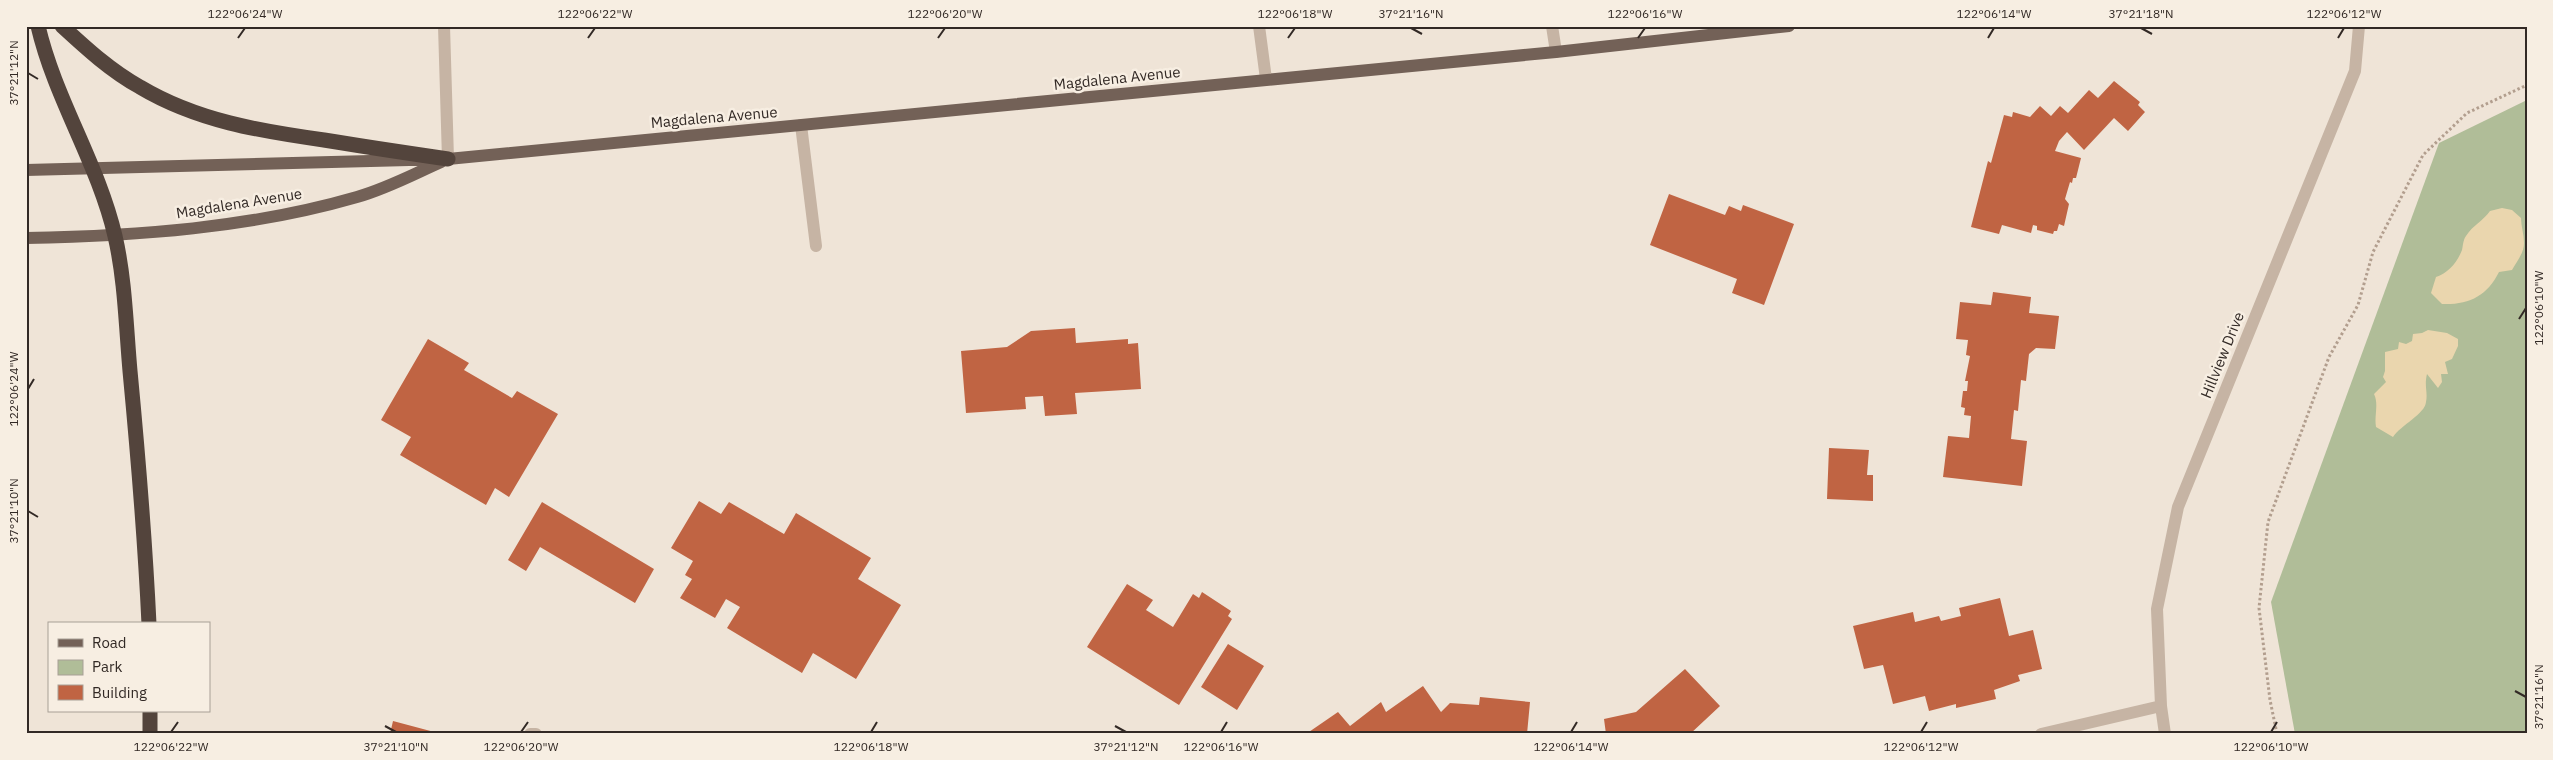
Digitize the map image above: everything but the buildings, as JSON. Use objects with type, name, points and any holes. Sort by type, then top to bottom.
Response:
[{"type":"highway","points":[[38,26],[44,50],[93,169],[115,236],[124,301],[143,504],[150,622]]},
{"type":"highway","points":[[62,26],[101,61],[127,80],[154,95],[203,116],[252,129],[448,159]]},
{"type":"highway","points":[[150,712],[150,734]]},
{"type":"main road","name":"Magdalena Avenue","points":[[26,170],[196,164],[448,159],[1556,52],[1789,26]]},
{"type":"main road","name":"Magdalena Avenue","points":[[26,238],[115,236],[197,228],[291,212],[358,197],[448,159]]},
{"type":"street","points":[[444,26],[448,159]]},
{"type":"street","points":[[1259,26],[1266,79]]},
{"type":"street","points":[[1552,26],[1556,52]]},
{"type":"street","name":"Hillview Drive","points":[[2165,734],[2161,706],[2157,610],[2178,507],[2355,71],[2359,26]]},
{"type":"street","points":[[801,125],[816,246]]},
{"type":"street","points":[[2041,734],[2161,706]]},
{"type":"street","points":[[530,734],[536,734]]},
{"type":"path","points":[[2277,734],[2270,700],[2259,608],[2268,522],[2329,357],[2358,304],[2373,252],[2423,155],[2468,113],[2527,85]]},
{"type":"green space","points":[[2527,100],[2527,734],[2295,734],[2271,602],[2439,143]]},
{"type":"sand","points":[[2502,208],[2512,210],[2521,218],[2524,247],[2512,270],[2499,272],[2483,293],[2469,301],[2442,304],[2431,293],[2436,277],[2448,270],[2458,259],[2465,238],[2472,229],[2490,211]]},
{"type":"sand","points":[[2428,330],[2447,333],[2458,339],[2458,346],[2452,359],[2445,362],[2448,374],[2441,374],[2442,382],[2438,388],[2427,374],[2425,406],[2422,411],[2393,437],[2376,427],[2376,402],[2374,394],[2386,382],[2383,377],[2385,371],[2385,352],[2398,349],[2399,342],[2406,344],[2412,341],[2413,334]]}]
